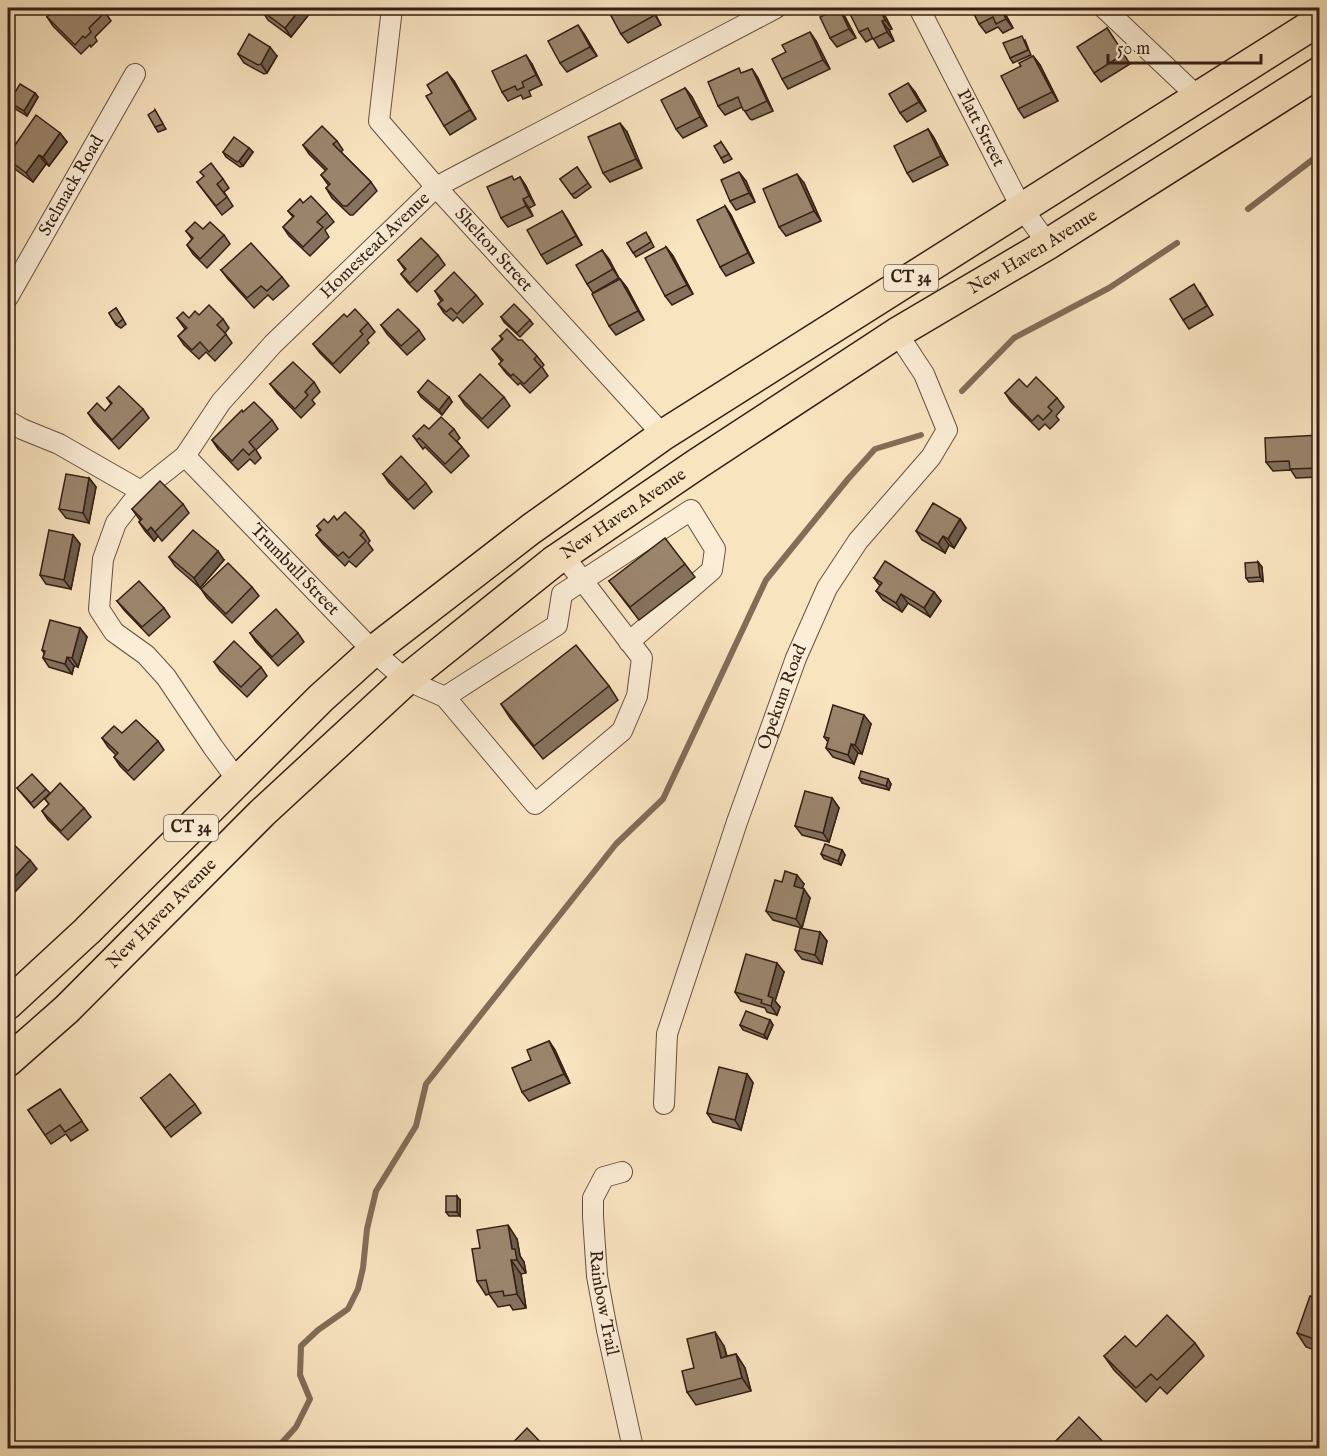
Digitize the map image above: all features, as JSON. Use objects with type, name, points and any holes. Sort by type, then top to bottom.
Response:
[{"type":"highway","name":"CT 34","points":[[8,1004],[87,932],[321,698],[373,651],[531,529],[663,435],[1320,20]]},
{"type":"highway","name":"New Haven Avenue","points":[[8,1061],[67,1009],[262,813],[405,680],[563,555],[897,333],[1048,244],[1320,72]]},
{"type":"street","name":"Shelton Street","points":[[392,8],[380,121],[436,187],[663,435]]},
{"type":"street","name":"Homestead Avenue","points":[[238,780],[166,677],[146,655],[114,632],[99,609],[103,559],[116,523],[141,491],[185,456],[221,402],[273,345],[436,187],[776,8]]},
{"type":"street","name":"Platt Street","points":[[919,8],[1022,207],[1048,244]]},
{"type":"street","points":[[1104,8],[1198,97]]},
{"type":"street","name":"Stelmack Road","points":[[8,297],[135,74]]},
{"type":"street","name":"Opekum Road","points":[[664,1104],[667,1034],[737,822],[796,658],[827,588],[858,541],[931,457],[947,430],[924,374],[897,333]]},
{"type":"street","points":[[8,421],[59,444],[141,491]]},
{"type":"street","name":"Trumbull Street","points":[[185,456],[373,651],[405,680],[445,697]]},
{"type":"street","points":[[629,642],[712,570],[715,549],[672,481]]},
{"type":"street","points":[[637,504],[658,532]]},
{"type":"street","points":[[563,555],[582,581],[642,658],[636,696],[622,731],[535,804],[445,697],[557,625],[562,594],[582,581],[658,532],[691,510]]},
{"type":"street","name":"Rainbow Trail","points":[[622,1172],[604,1177],[593,1198],[593,1217],[597,1276],[633,1449]]},
{"type":"building","points":[[56,8],[100,8],[105,12],[89,28],[91,32],[85,38],[83,36],[75,45],[47,17]]},
{"type":"building","points":[[264,8],[301,8],[285,28],[262,11]]},
{"type":"building","points":[[607,8],[651,8],[655,15],[621,34]]},
{"type":"building","points":[[839,8],[849,29],[830,38],[820,17]]},
{"type":"building","points":[[847,8],[879,8],[885,20],[882,21],[887,32],[873,39],[868,28],[859,32]]},
{"type":"building","points":[[971,8],[1000,8],[1006,19],[996,24],[993,17],[979,24]]},
{"type":"building","points":[[578,25],[590,47],[560,63],[548,41]]},
{"type":"building","points":[[1107,28],[1124,54],[1094,73],[1077,47]]},
{"type":"building","points":[[810,32],[823,60],[782,79],[772,59],[786,52],[782,45]]},
{"type":"building","points":[[249,34],[270,47],[261,64],[258,65],[238,54]]},
{"type":"building","points":[[1022,36],[1028,50],[1010,58],[1003,43]]},
{"type":"building","points":[[526,55],[536,75],[522,82],[524,87],[517,90],[515,86],[502,92],[492,71]]},
{"type":"building","points":[[1033,56],[1052,92],[1018,109],[1001,76],[1021,66],[1019,63]]},
{"type":"building","points":[[739,68],[741,73],[752,69],[767,101],[746,111],[743,110],[738,97],[718,106],[708,82]]},
{"type":"building","points":[[447,72],[470,110],[444,126],[426,96],[432,93],[427,85]]},
{"type":"building","points":[[908,83],[919,102],[900,113],[889,94]]},
{"type":"building","points":[[20,84],[35,93],[24,111],[9,102]]},
{"type":"building","points":[[685,88],[700,117],[676,129],[661,100]]},
{"type":"building","points":[[155,110],[163,124],[155,127],[148,115]]},
{"type":"building","points":[[36,115],[60,133],[43,157],[39,155],[26,173],[8,159],[8,155]]},
{"type":"building","points":[[620,123],[636,159],[603,173],[588,137]]},
{"type":"building","points":[[322,126],[337,141],[333,144],[371,182],[347,206],[343,206],[326,188],[330,184],[321,175],[327,169],[303,145]]},
{"type":"building","points":[[928,129],[941,156],[907,173],[894,146]]},
{"type":"building","points":[[234,137],[249,148],[237,162],[223,152]]},
{"type":"building","points":[[721,142],[729,154],[721,158],[714,146]]},
{"type":"building","points":[[211,163],[223,179],[217,184],[227,197],[216,206],[197,182],[204,176],[200,172]]},
{"type":"building","points":[[577,167],[588,183],[571,194],[560,179]]},
{"type":"building","points":[[739,172],[749,193],[730,201],[721,180]]},
{"type":"building","points":[[797,174],[814,211],[779,227],[763,189]]},
{"type":"building","points":[[512,176],[514,180],[520,177],[529,196],[523,199],[526,206],[501,218],[487,187]]},
{"type":"building","points":[[311,196],[327,213],[317,222],[323,227],[303,247],[283,227],[294,216],[288,211],[300,199],[303,203]]},
{"type":"building","points":[[725,206],[748,253],[720,267],[697,220]]},
{"type":"building","points":[[562,211],[576,236],[541,255],[527,230]]},
{"type":"building","points":[[195,222],[203,229],[210,222],[224,235],[200,259],[187,245],[193,238],[186,231]]},
{"type":"building","points":[[646,232],[651,242],[633,253],[627,243]]},
{"type":"building","points":[[421,238],[438,255],[410,283],[401,274],[406,269],[398,260]]},
{"type":"building","points":[[251,243],[282,277],[267,291],[261,286],[247,298],[221,270]]},
{"type":"building","points":[[666,247],[687,285],[665,296],[645,258]]},
{"type":"building","points":[[602,250],[613,269],[587,284],[576,265]]},
{"type":"building","points":[[454,272],[476,295],[457,314],[451,308],[446,312],[438,304],[443,300],[435,291]]},
{"type":"building","points":[[620,279],[638,311],[609,326],[592,294]]},
{"type":"building","points":[[1194,284],[1207,306],[1183,320],[1170,299]]},
{"type":"building","points":[[514,304],[530,320],[517,333],[501,317]]},
{"type":"building","points":[[209,305],[223,319],[217,325],[226,334],[209,352],[200,342],[192,350],[178,336],[187,328],[177,318],[183,312],[189,318],[195,311],[199,315]]},
{"type":"building","points":[[116,308],[123,319],[117,324],[109,313]]},
{"type":"building","points":[[355,309],[368,323],[360,331],[363,334],[333,364],[313,344],[344,314],[347,317]]},
{"type":"building","points":[[398,309],[419,330],[401,346],[381,325]]},
{"type":"building","points":[[507,329],[518,340],[522,340],[537,356],[534,359],[541,367],[524,384],[513,374],[511,376],[499,364],[503,360],[492,349],[503,339],[500,336]]},
{"type":"building","points":[[293,362],[314,382],[305,392],[308,395],[295,409],[270,384]]},
{"type":"building","points":[[480,374],[504,397],[482,419],[459,396]]},
{"type":"building","points":[[1036,377],[1057,398],[1048,407],[1052,411],[1043,420],[1038,415],[1032,421],[1005,393],[1019,379],[1027,387]]},
{"type":"building","points":[[428,380],[449,397],[439,410],[418,392]]},
{"type":"building","points":[[119,386],[143,409],[112,440],[88,413],[97,403],[105,411],[112,403],[107,398]]},
{"type":"building","points":[[254,402],[272,420],[249,442],[255,449],[249,455],[243,449],[232,461],[212,440],[242,410],[243,412]]},
{"type":"building","points":[[441,417],[454,429],[449,434],[462,447],[445,464],[419,438],[417,440],[413,436],[424,425],[429,429]]},
{"type":"building","points":[[1320,435],[1319,468],[1290,469],[1289,461],[1266,462],[1265,438]]},
{"type":"building","points":[[401,456],[426,483],[408,500],[383,474]]},
{"type":"building","points":[[66,474],[89,478],[83,513],[59,509]]},
{"type":"building","points":[[160,481],[183,504],[155,532],[151,527],[147,531],[139,522],[142,519],[132,509]]},
{"type":"building","points":[[933,503],[960,519],[948,539],[943,536],[938,544],[916,531]]},
{"type":"building","points":[[345,512],[364,531],[360,535],[366,541],[349,558],[343,552],[338,556],[316,535],[321,530],[317,526],[324,519],[328,523],[334,516],[337,520]]},
{"type":"building","points":[[49,530],[73,535],[64,580],[40,575]]},
{"type":"building","points":[[193,530],[218,551],[194,578],[169,557]]},
{"type":"building","points":[[665,538],[685,564],[630,607],[609,581]]},
{"type":"building","points":[[885,561],[934,592],[924,608],[901,594],[896,603],[876,591],[882,583],[874,578]]},
{"type":"building","points":[[1258,562],[1260,577],[1246,578],[1245,563]]},
{"type":"building","points":[[228,563],[252,587],[226,614],[201,589]]},
{"type":"building","points":[[139,581],[164,608],[142,627],[117,601]]},
{"type":"building","points":[[276,609],[298,633],[272,657],[250,633]]},
{"type":"building","points":[[50,620],[80,628],[72,658],[67,657],[65,664],[43,658],[45,651],[42,650]]},
{"type":"building","points":[[234,641],[261,667],[241,687],[214,662]]},
{"type":"building","points":[[576,645],[609,686],[534,746],[501,704]]},
{"type":"building","points":[[833,705],[864,715],[855,745],[851,744],[848,755],[826,748],[829,738],[824,737]]},
{"type":"building","points":[[136,720],[158,741],[128,771],[114,757],[118,753],[102,738],[114,726],[122,733]]},
{"type":"building","points":[[861,771],[888,779],[886,786],[859,778]]},
{"type":"building","points":[[32,774],[46,789],[31,803],[17,788]]},
{"type":"building","points":[[60,783],[84,808],[61,831],[42,811],[49,804],[45,799]]},
{"type":"building","points":[[805,791],[832,798],[823,833],[795,826]]},
{"type":"building","points":[[8,839],[30,860],[8,884]]},
{"type":"building","points":[[825,844],[842,850],[838,861],[821,854]]},
{"type":"building","points":[[785,871],[797,875],[794,886],[804,889],[796,919],[766,911],[775,880],[782,882]]},
{"type":"building","points":[[800,928],[820,932],[815,955],[795,950]]},
{"type":"building","points":[[746,954],[777,963],[768,996],[773,998],[771,1006],[761,1003],[762,1000],[735,992]]},
{"type":"building","points":[[746,1011],[770,1020],[764,1035],[740,1025]]},
{"type":"building","points":[[549,1041],[564,1074],[522,1092],[512,1068],[531,1060],[527,1050]]},
{"type":"building","points":[[719,1067],[747,1074],[735,1120],[707,1113]]},
{"type":"building","points":[[170,1074],[195,1104],[165,1128],[141,1098]]},
{"type":"building","points":[[60,1089],[82,1121],[65,1132],[60,1125],[45,1135],[28,1110]]},
{"type":"building","points":[[446,1196],[457,1196],[457,1212],[446,1212]]},
{"type":"building","points":[[508,1225],[512,1249],[515,1249],[517,1260],[511,1260],[517,1294],[504,1296],[503,1291],[489,1293],[486,1280],[477,1281],[472,1249],[480,1248],[477,1230]]},
{"type":"building","points":[[1310,1296],[1320,1299],[1320,1341],[1297,1333]]},
{"type":"building","points":[[1167,1315],[1195,1343],[1157,1380],[1151,1374],[1136,1388],[1104,1356],[1125,1336],[1136,1347]]},
{"type":"building","points":[[715,1332],[721,1358],[736,1354],[742,1378],[687,1392],[682,1371],[694,1368],[687,1339]]},
{"type":"building","points":[[1079,1417],[1110,1449],[1048,1449]]},
{"type":"building","points":[[527,1428],[547,1449],[507,1449]]},
{"type":"waterway","points":[[1248,209],[1320,154]]},
{"type":"waterway","points":[[962,391],[1014,338],[1109,288],[1177,243]]},
{"type":"waterway","points":[[277,1448],[296,1427],[310,1399],[300,1375],[301,1346],[318,1330],[348,1309],[358,1289],[363,1268],[367,1229],[376,1191],[416,1126],[426,1084],[616,844],[663,799],[766,580],[875,449],[921,435]]}]
